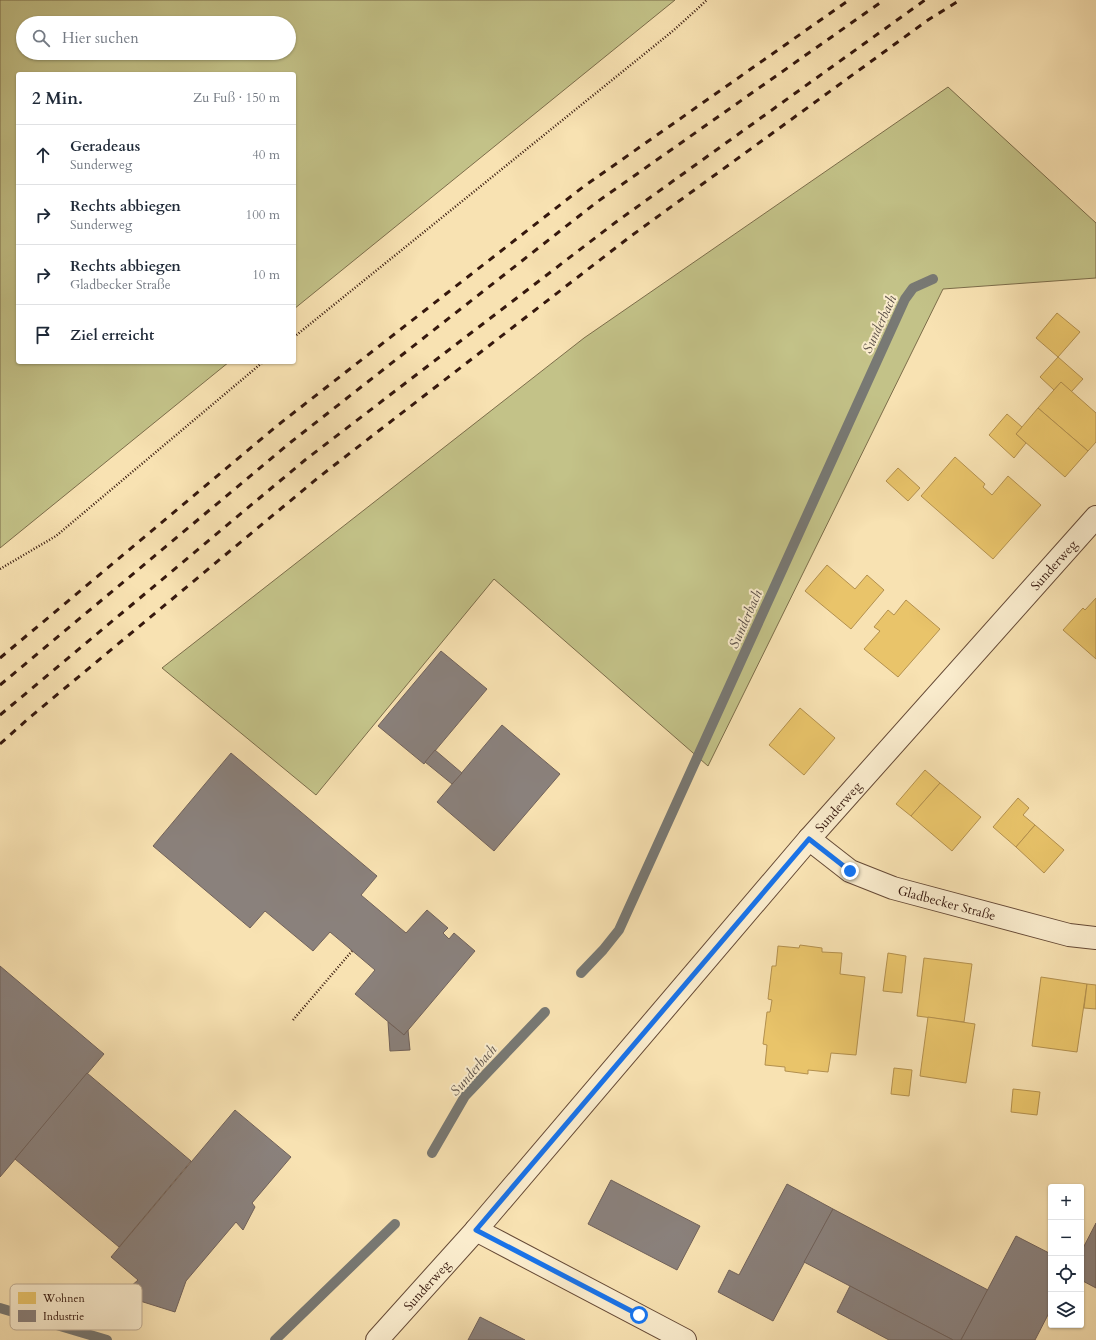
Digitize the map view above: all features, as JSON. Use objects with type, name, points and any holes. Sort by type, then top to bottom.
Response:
[{"type":"street","name":"Sunderweg","points":[[377,1340],[476,1230],[809,839],[1096,517]]},
{"type":"street","name":"Gladbecker Straße","points":[[809,839],[850,871],[893,888],[1069,935],[1096,938]]},
{"type":"street","points":[[476,1230],[685,1340]]},
{"type":"path","points":[[296,334],[674,30],[707,0]]},
{"type":"path","points":[[0,568],[56,536],[261,364]]},
{"type":"path","points":[[293,1020],[352,951]]},
{"type":"shaded area","points":[[0,0],[675,0],[296,307],[296,72],[16,72],[16,364],[227,364],[0,548]]},
{"type":"shaded area","points":[[948,87],[1096,223],[1096,278],[943,289],[708,766],[494,579],[316,795],[162,668],[584,338]]},
{"type":"building: Wohnen","points":[[1057,313],[1080,332],[1058,357],[1036,338]]},
{"type":"building: Wohnen","points":[[1058,357],[1083,379],[1071,392],[1061,382],[1054,390],[1040,377]]},
{"type":"building: Wohnen","points":[[1061,382],[1096,413],[1096,442],[1088,451],[1038,408]]},
{"type":"building: Wohnen","points":[[1038,408],[1088,451],[1065,477],[1016,434]]},
{"type":"building: Wohnen","points":[[1007,414],[1022,427],[1016,434],[1026,443],[1014,458],[989,435]]},
{"type":"building: Wohnen","points":[[955,457],[985,484],[983,487],[992,495],[1008,476],[1041,505],[993,559],[921,496]]},
{"type":"building: Wohnen","points":[[898,468],[920,488],[908,501],[886,481]]},
{"type":"building: Wohnen","points":[[827,565],[855,589],[867,575],[884,590],[851,629],[805,591]]},
{"type":"building: Wohnen","points":[[1096,598],[1096,659],[1063,630],[1083,608],[1085,610]]},
{"type":"building: Wohnen","points":[[906,600],[940,629],[898,677],[864,649],[880,631],[874,627],[888,610],[894,615]]},
{"type":"building: Wohnen","points":[[800,708],[835,738],[804,775],[769,745]]},
{"type":"building: Wohnen","points":[[925,770],[940,783],[911,816],[896,804]]},
{"type":"building: Wohnen","points":[[940,783],[981,817],[952,851],[911,816]]},
{"type":"building: Wohnen","points":[[1018,798],[1029,808],[1023,815],[1035,825],[1016,847],[993,827]]},
{"type":"building: Wohnen","points":[[1035,825],[1064,850],[1044,873],[1016,847]]},
{"type":"building: Wohnen","points":[[800,945],[822,948],[822,952],[842,953],[840,974],[865,977],[856,1055],[831,1053],[828,1072],[808,1070],[808,1074],[785,1071],[785,1067],[765,1065],[767,1045],[763,1044],[767,1012],[770,1012],[772,1000],[768,999],[772,966],[776,966],[778,946],[799,948]]},
{"type":"building: Wohnen","points":[[888,953],[906,956],[902,993],[883,991]]},
{"type":"building: Wohnen","points":[[924,958],[972,964],[964,1022],[917,1016]]},
{"type":"building: Wohnen","points":[[1041,977],[1087,984],[1077,1052],[1032,1046]]},
{"type":"building: Wohnen","points":[[1087,984],[1096,985],[1096,1009],[1084,1008]]},
{"type":"building: Wohnen","points":[[928,1017],[975,1024],[966,1083],[920,1076]]},
{"type":"building: Wohnen","points":[[894,1068],[912,1070],[909,1096],[891,1094]]},
{"type":"building: Wohnen","points":[[1013,1089],[1040,1092],[1037,1115],[1011,1112]]},
{"type":"building: Industrie","points":[[441,651],[487,689],[424,764],[378,726]]},
{"type":"building: Industrie","points":[[502,725],[560,774],[494,851],[437,802]]},
{"type":"building: Industrie","points":[[435,750],[462,773],[452,784],[425,762]]},
{"type":"building: Industrie","points":[[231,753],[377,876],[361,895],[406,933],[427,910],[448,928],[443,933],[449,939],[454,933],[475,951],[404,1035],[355,994],[375,970],[330,932],[313,951],[265,911],[250,928],[153,846]]},
{"type":"building: Industrie","points":[[0,966],[104,1054],[0,1177]]},
{"type":"building: Industrie","points":[[388,1022],[404,1035],[408,1030],[410,1050],[390,1051]]},
{"type":"building: Industrie","points":[[87,1073],[191,1161],[119,1247],[15,1159]]},
{"type":"building: Industrie","points":[[235,1110],[291,1157],[252,1203],[255,1207],[243,1230],[236,1222],[186,1281],[175,1312],[142,1302],[142,1284],[133,1284],[138,1280],[111,1257]]},
{"type":"building: Industrie","points":[[611,1180],[700,1226],[677,1270],[588,1224]]},
{"type":"building: Industrie","points":[[787,1184],[833,1209],[773,1321],[718,1292],[729,1270],[739,1275]]},
{"type":"building: Industrie","points":[[833,1209],[988,1290],[961,1340],[953,1340],[804,1262]]},
{"type":"building: Industrie","points":[[1096,1223],[1096,1288],[1084,1282],[1084,1246]]},
{"type":"building: Industrie","points":[[1016,1236],[1048,1252],[1048,1315],[1035,1340],[961,1340]]},
{"type":"building: Industrie","points":[[850,1286],[953,1340],[889,1340],[837,1312]]},
{"type":"building: Industrie","points":[[480,1317],[525,1340],[468,1340]]},
{"type":"waterway","name":"Sunderbach","points":[[581,973],[603,950],[619,930],[905,299],[913,288],[933,279]]},
{"type":"waterway","name":"Sunderbach","points":[[432,1153],[465,1096],[545,1012]]},
{"type":"waterway","name":"Sunderbach","points":[[275,1340],[395,1224]]},
{"type":"waterway","name":"Sunderbach","points":[[0,1308],[10,1311]]},
{"type":"waterway","name":"Sunderbach","points":[[74,1330],[107,1340]]},
{"type":"railway","points":[[0,658],[278,425],[583,187],[849,0]]},
{"type":"railway","points":[[0,685],[291,442],[597,202],[884,0]]},
{"type":"railway","points":[[0,715],[305,460],[616,222],[925,0]]},
{"type":"railway","points":[[0,744],[29,718],[319,477],[631,236],[928,20],[960,0]]},
{"type":"route","points":[[639,1315],[476,1230],[809,839],[850,871]]}]
